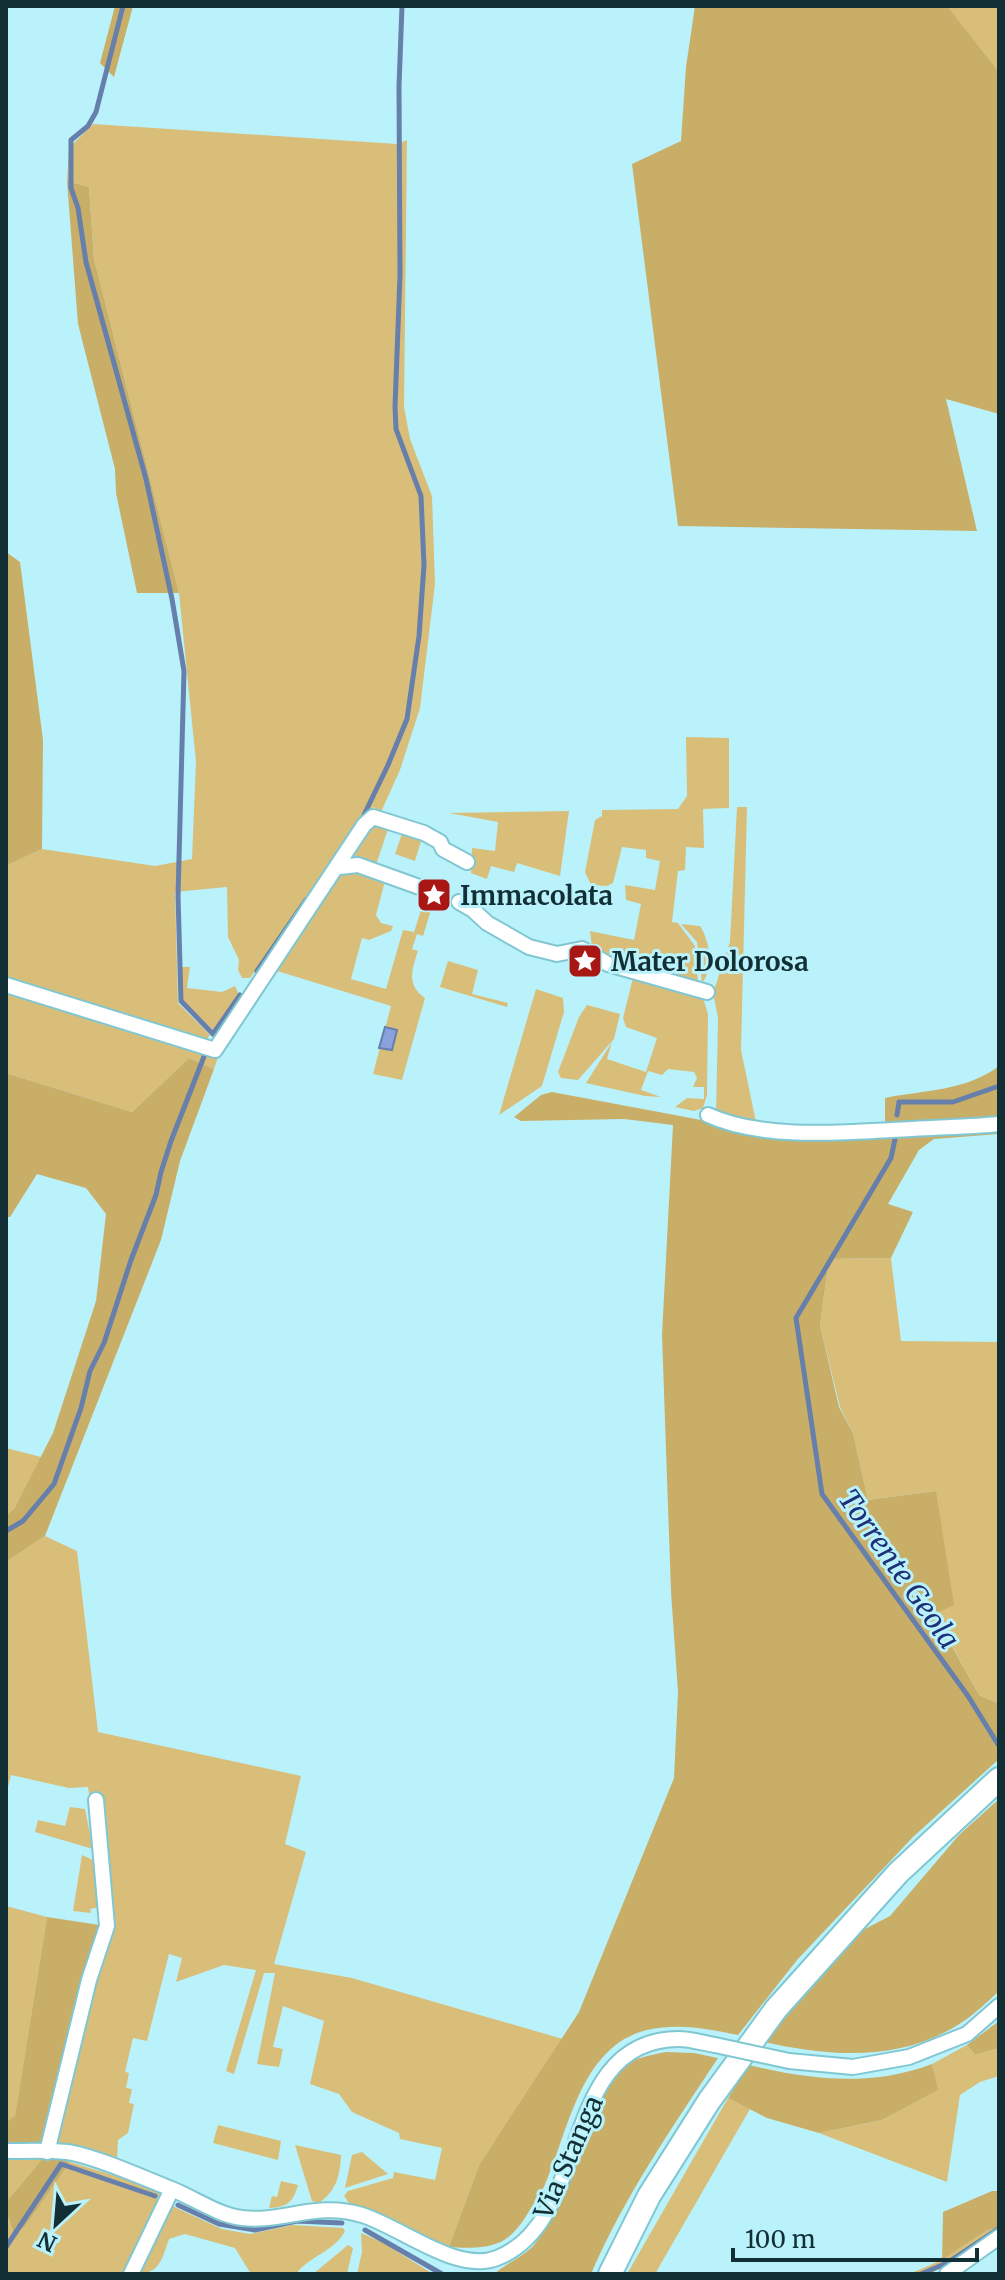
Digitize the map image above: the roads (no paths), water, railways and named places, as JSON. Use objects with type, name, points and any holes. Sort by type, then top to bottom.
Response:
[{"type":"highway","points":[[610,2274],[649,2196],[709,2101],[776,2009],[898,1873],[999,1779]]},
{"type":"street","points":[[6,985],[215,1050],[364,825],[373,817],[424,833],[440,842],[443,849],[467,862]]},
{"type":"street","points":[[339,867],[358,865],[436,893]]},
{"type":"street","points":[[459,902],[487,923],[529,947],[557,954],[582,949],[608,964],[707,992]]},
{"type":"street","points":[[708,1115],[721,1121],[775,1130],[868,1131],[999,1124]]},
{"type":"street","points":[[47,2152],[89,1980],[107,1926],[96,1800]]},
{"type":"street","name":"Via Stanga","points":[[6,2151],[70,2152],[172,2189],[240,2218],[336,2210],[363,2215],[456,2260],[495,2259],[524,2243],[546,2216],[595,2091],[623,2058],[654,2042],[680,2039],[789,2061],[853,2067],[909,2057],[967,2034],[999,2006]]},
{"type":"street","points":[[131,2274],[172,2189]]},
{"type":"street","points":[[947,2274],[999,2237]]},
{"type":"water","points":[[385,1027],[397,1030],[392,1050],[379,1048]]},
{"type":"waterway","points":[[123,6],[96,112],[88,126],[71,140],[71,188],[78,208],[86,262],[146,479],[184,671],[178,896],[181,1001],[213,1034],[240,995]]},
{"type":"waterway","points":[[362,819],[407,719],[419,636],[424,565],[421,496],[396,429],[395,407],[400,275],[399,86],[402,6]]},
{"type":"waterway","points":[[257,971],[306,900]]},
{"type":"waterway","points":[[6,1531],[23,1521],[54,1484],[81,1408],[90,1371],[104,1343],[156,1195],[171,1141],[205,1054]]},
{"type":"waterway","name":"Torrente Geola","points":[[897,1115],[899,1102],[953,1102],[999,1086]]},
{"type":"waterway","name":"Torrente Geola","points":[[895,1139],[891,1158],[796,1318],[822,1494],[968,1696],[999,1746]]},
{"type":"waterway","points":[[6,2247],[61,2164],[155,2196]]},
{"type":"waterway","points":[[178,2205],[219,2224],[255,2230],[297,2221],[342,2223]]},
{"type":"waterway","points":[[921,2274],[947,2263],[998,2229]]},
{"type":"waterway","points":[[365,2230],[442,2274]]},
{"type":"tunnel","points":[[436,893],[459,902]]},
{"type":"place","name":"Immacolata","points":[[434,895]]},
{"type":"place","name":"Mater Dolorosa","points":[[585,961]]}]
